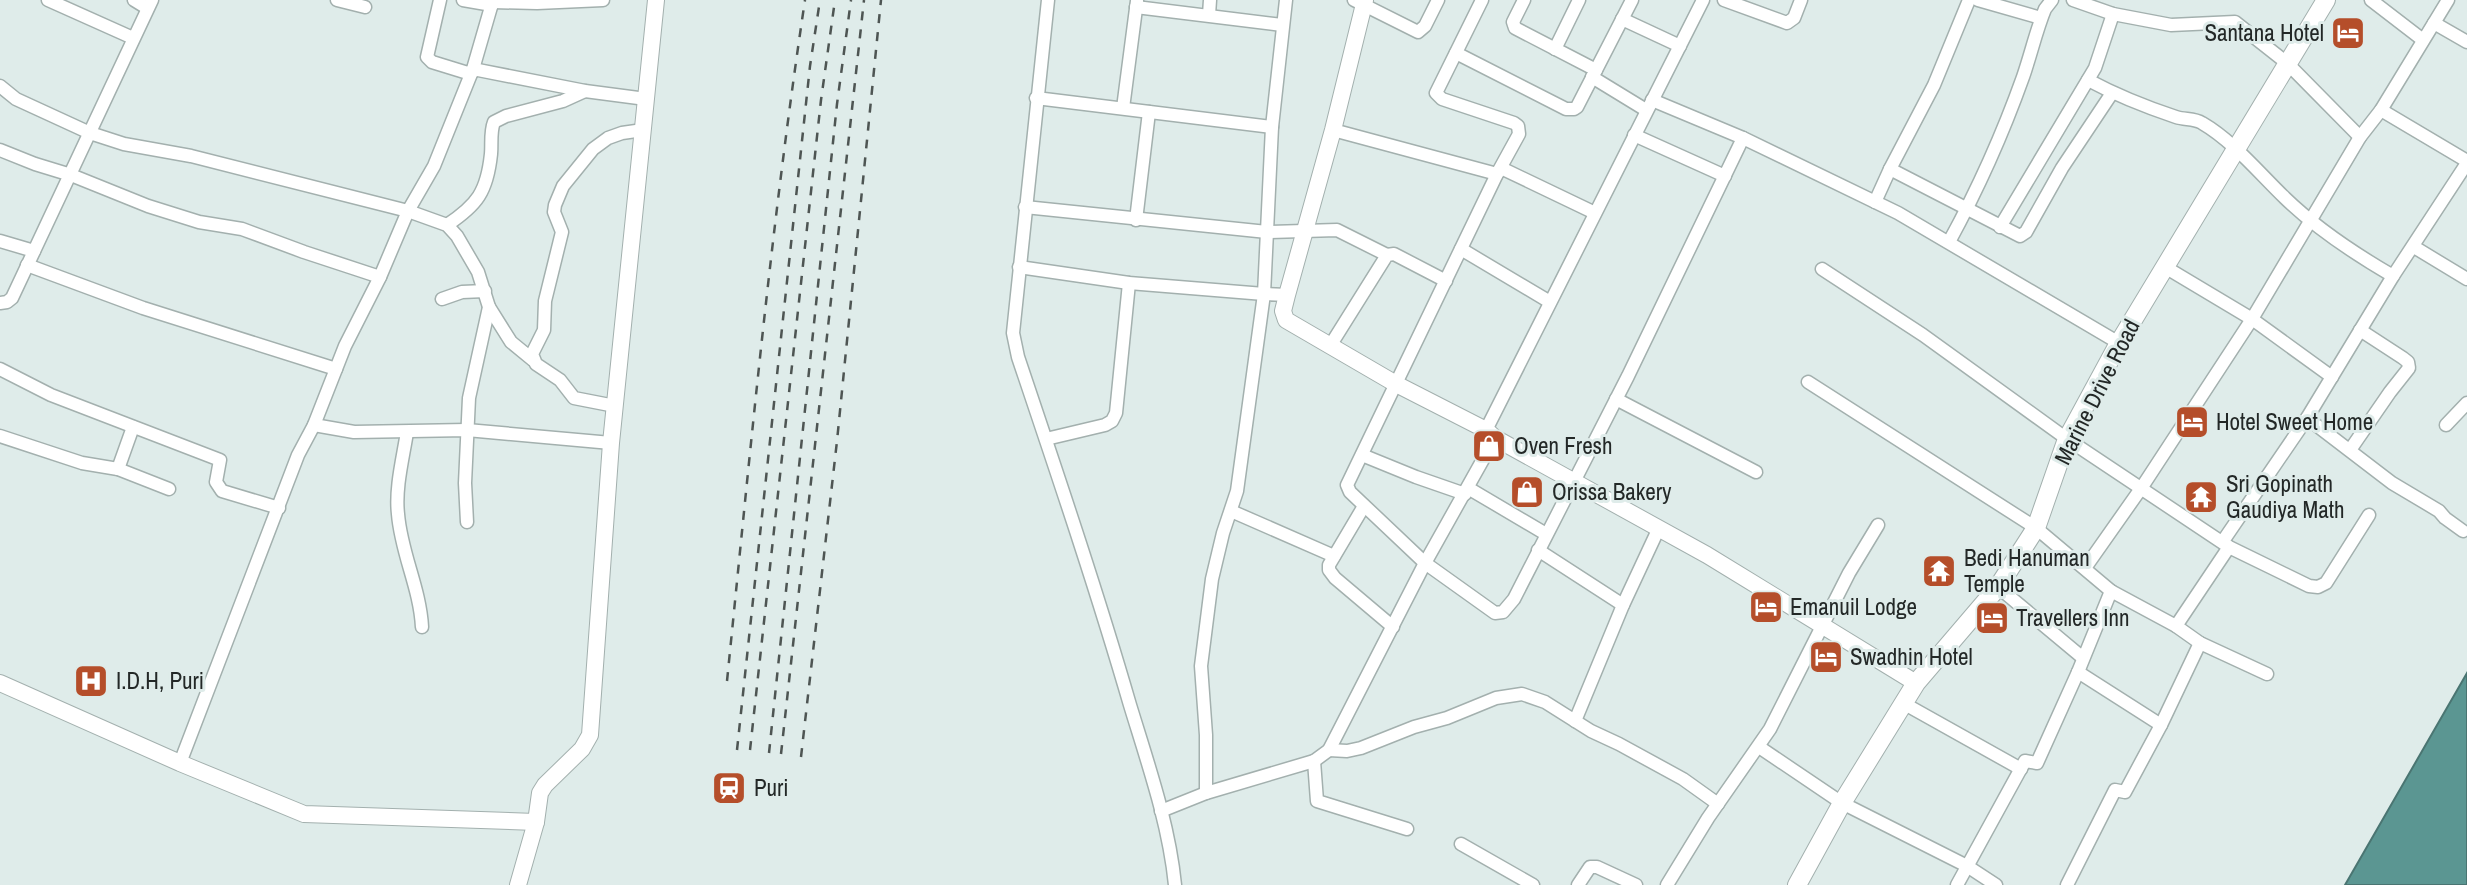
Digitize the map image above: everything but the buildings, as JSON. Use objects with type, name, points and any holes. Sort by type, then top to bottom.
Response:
[{"type":"highway","name":"Marine Drive Road","points":[[1797,885],[1842,803],[1903,703],[1998,587],[2036,528],[2067,439],[2119,342],[2326,0]]},
{"type":"main road","points":[[518,885],[536,822],[540,793],[582,749],[590,735],[611,443],[656,0]]},
{"type":"main road","points":[[1361,1],[1333,130],[1283,311],[1286,320],[1396,384],[1710,557],[1916,684]]},
{"type":"main road","points":[[0,683],[180,763],[304,814],[536,822]]},
{"type":"street","points":[[48,0],[133,38]]},
{"type":"street","points":[[0,303],[12,298],[149,4],[134,0]]},
{"type":"street","points":[[337,0],[365,6]]},
{"type":"street","points":[[440,0],[427,57],[432,62],[472,72],[646,99]]},
{"type":"street","points":[[463,0],[537,3],[603,0]]},
{"type":"street","points":[[1048,0],[1025,207],[1014,340],[1084,552],[1161,811],[1172,855],[1175,885]]},
{"type":"street","points":[[1209,15],[1210,0]]},
{"type":"street","points":[[1206,793],[1206,735],[1201,666],[1212,579],[1237,492],[1264,294],[1272,127],[1286,0]]},
{"type":"street","points":[[1361,1],[1418,32],[1438,0]]},
{"type":"street","points":[[1482,0],[1436,93],[1443,99],[1514,122],[1518,126],[1519,134],[1347,485],[1350,492],[1424,563],[1499,614],[1508,608],[1514,598],[1616,399],[1743,138]]},
{"type":"street","points":[[1524,0],[1513,22],[1515,28],[1594,74],[1649,105],[1743,138],[1875,202],[1950,242],[2119,342]]},
{"type":"street","points":[[1555,49],[1579,0]]},
{"type":"street","points":[[1456,53],[1570,110],[1577,107],[1632,0]]},
{"type":"street","points":[[1161,811],[1206,793],[1314,761],[1329,750],[1424,563],[1485,457],[1487,432],[1703,0]]},
{"type":"street","points":[[1724,0],[1787,23],[1794,18],[1801,0]]},
{"type":"street","points":[[1875,202],[1934,85],[1969,0]]},
{"type":"street","points":[[1978,0],[2041,18]]},
{"type":"street","points":[[1950,242],[1967,209],[2023,77],[2041,18],[2052,0]]},
{"type":"street","points":[[2073,0],[2087,2],[2113,14],[2183,26],[2235,22],[2287,63],[2360,137]]},
{"type":"street","points":[[2371,0],[2423,40]]},
{"type":"street","points":[[2085,568],[2252,320],[2360,137],[2381,110],[2448,0]]},
{"type":"street","points":[[180,763],[298,455],[314,425],[336,369],[408,211],[434,166],[472,72],[492,2]]},
{"type":"street","points":[[1123,108],[1137,3],[1282,24]]},
{"type":"street","points":[[2000,226],[2088,80],[2099,59],[2113,14]]},
{"type":"street","points":[[1622,19],[1680,46]]},
{"type":"street","points":[[2434,23],[2467,42]]},
{"type":"street","points":[[2088,80],[2112,93],[2181,119],[2200,121],[2234,149],[2287,200],[2361,257],[2393,276]]},
{"type":"street","points":[[0,86],[16,99],[90,133],[124,144],[191,156],[408,211],[447,225],[466,250],[478,272],[489,307],[511,342],[559,380],[574,398],[615,406]]},
{"type":"street","points":[[447,225],[467,212],[480,196],[487,174],[494,122],[506,116],[575,97],[584,91]]},
{"type":"street","points":[[1890,169],[2017,236],[2023,235],[2062,168],[2112,93]]},
{"type":"street","points":[[1036,98],[1272,127]]},
{"type":"street","points":[[2176,626],[2393,276],[2467,162],[2381,110]]},
{"type":"street","points":[[1136,220],[1149,112]]},
{"type":"street","points":[[533,360],[532,354],[544,330],[545,300],[562,232],[554,212],[563,186],[579,164],[601,144],[622,133],[643,130]]},
{"type":"street","points":[[1333,130],[1499,171],[1595,213]]},
{"type":"street","points":[[1634,135],[1725,176]]},
{"type":"street","points":[[0,150],[148,206],[199,222],[242,229],[380,277]]},
{"type":"street","points":[[1025,207],[1267,232],[1337,230],[1387,255],[1394,254],[1446,281]]},
{"type":"street","points":[[0,241],[34,251]]},
{"type":"street","points":[[2414,247],[2467,279]]},
{"type":"street","points":[[1461,250],[1550,302]]},
{"type":"street","points":[[1330,346],[1387,255]]},
{"type":"street","points":[[27,265],[143,308],[336,369]]},
{"type":"street","points":[[1019,267],[1129,283],[1287,295]]},
{"type":"street","points":[[2165,267],[2252,320],[2332,377]]},
{"type":"street","points":[[1822,269],[1923,335],[2067,439],[2226,544],[2309,586],[2318,587],[2326,583],[2369,515]]},
{"type":"street","points":[[1046,439],[1112,421],[1116,413],[1129,283]]},
{"type":"street","points":[[442,299],[462,292],[485,291]]},
{"type":"street","points":[[467,522],[465,483],[471,383],[486,329],[489,307]]},
{"type":"street","points":[[2350,450],[2409,368],[2408,362],[2403,358],[2360,330]]},
{"type":"street","points":[[0,369],[51,395],[220,460],[216,482],[222,491],[279,508]]},
{"type":"street","points":[[1808,382],[2036,528],[2111,591],[2176,626],[2200,643],[2267,674]]},
{"type":"street","points":[[1616,399],[1756,472]]},
{"type":"street","points":[[2446,425],[2467,403]]},
{"type":"street","points":[[2307,418],[2392,483],[2438,511],[2463,531]]},
{"type":"street","points":[[314,425],[354,432],[467,430],[611,443]]},
{"type":"street","points":[[118,469],[133,428]]},
{"type":"street","points":[[407,432],[397,511],[406,560],[421,608],[422,627]]},
{"type":"street","points":[[1485,457],[1487,432]]},
{"type":"street","points":[[0,436],[82,463],[118,469],[170,489]]},
{"type":"street","points":[[1362,455],[1416,477],[1467,491],[1546,534]]},
{"type":"street","points":[[1364,506],[1329,565],[1331,574],[1393,627]]},
{"type":"street","points":[[1231,511],[1334,556]]},
{"type":"street","points":[[1667,885],[1718,804],[1759,747],[1849,573],[1878,524]]},
{"type":"street","points":[[1575,721],[1623,604],[1658,530]]},
{"type":"street","points":[[1538,550],[1623,604]]},
{"type":"street","points":[[1998,587],[2083,658]]},
{"type":"street","points":[[1957,885],[2025,761],[2037,763],[2111,591]]},
{"type":"street","points":[[2067,885],[2115,790],[2125,792],[2200,643]]},
{"type":"street","points":[[2078,672],[2161,725]]},
{"type":"street","points":[[1329,750],[1361,748],[1510,695],[1534,697],[1683,779],[1718,804]]},
{"type":"street","points":[[1903,703],[2021,769]]},
{"type":"street","points":[[1759,747],[1842,803],[1967,866],[1996,885]]},
{"type":"street","points":[[1314,761],[1317,801],[1407,829]]},
{"type":"street","points":[[1461,844],[1533,885]]},
{"type":"street","points":[[1578,885],[1590,867],[1597,867],[1636,885]]},
{"type":"water","points":[[2467,673],[2467,885],[2345,885]]},
{"type":"railway","points":[[727,681],[771,255],[805,0]]},
{"type":"railway","points":[[737,750],[810,66],[820,0]]},
{"type":"railway","points":[[750,750],[821,100],[835,0]]},
{"type":"railway","points":[[769,753],[837,104],[851,0]]},
{"type":"railway","points":[[781,754],[864,0]]},
{"type":"railway","points":[[801,757],[837,441],[881,0]]},
{"type":"place","name":"Santana Hotel","points":[[2348,33]]},
{"type":"place","name":"Hotel Sweet Home","points":[[2192,422]]},
{"type":"place","name":"Oven Fresh","points":[[1489,446]]},
{"type":"place","name":"Orissa Bakery","points":[[1527,492]]},
{"type":"place","name":"Sri Gopinath Gaudiya Math","points":[[2201,497]]},
{"type":"place","name":"Bedi Hanuman Temple","points":[[1939,571]]},
{"type":"place","name":"Emanuil Lodge","points":[[1766,607]]},
{"type":"place","name":"Travellers Inn","points":[[1992,618]]},
{"type":"place","name":"Swadhin Hotel","points":[[1826,657]]},
{"type":"place","name":"I.D.H, Puri","points":[[91,681]]},
{"type":"place","name":"Puri","points":[[729,788]]}]
